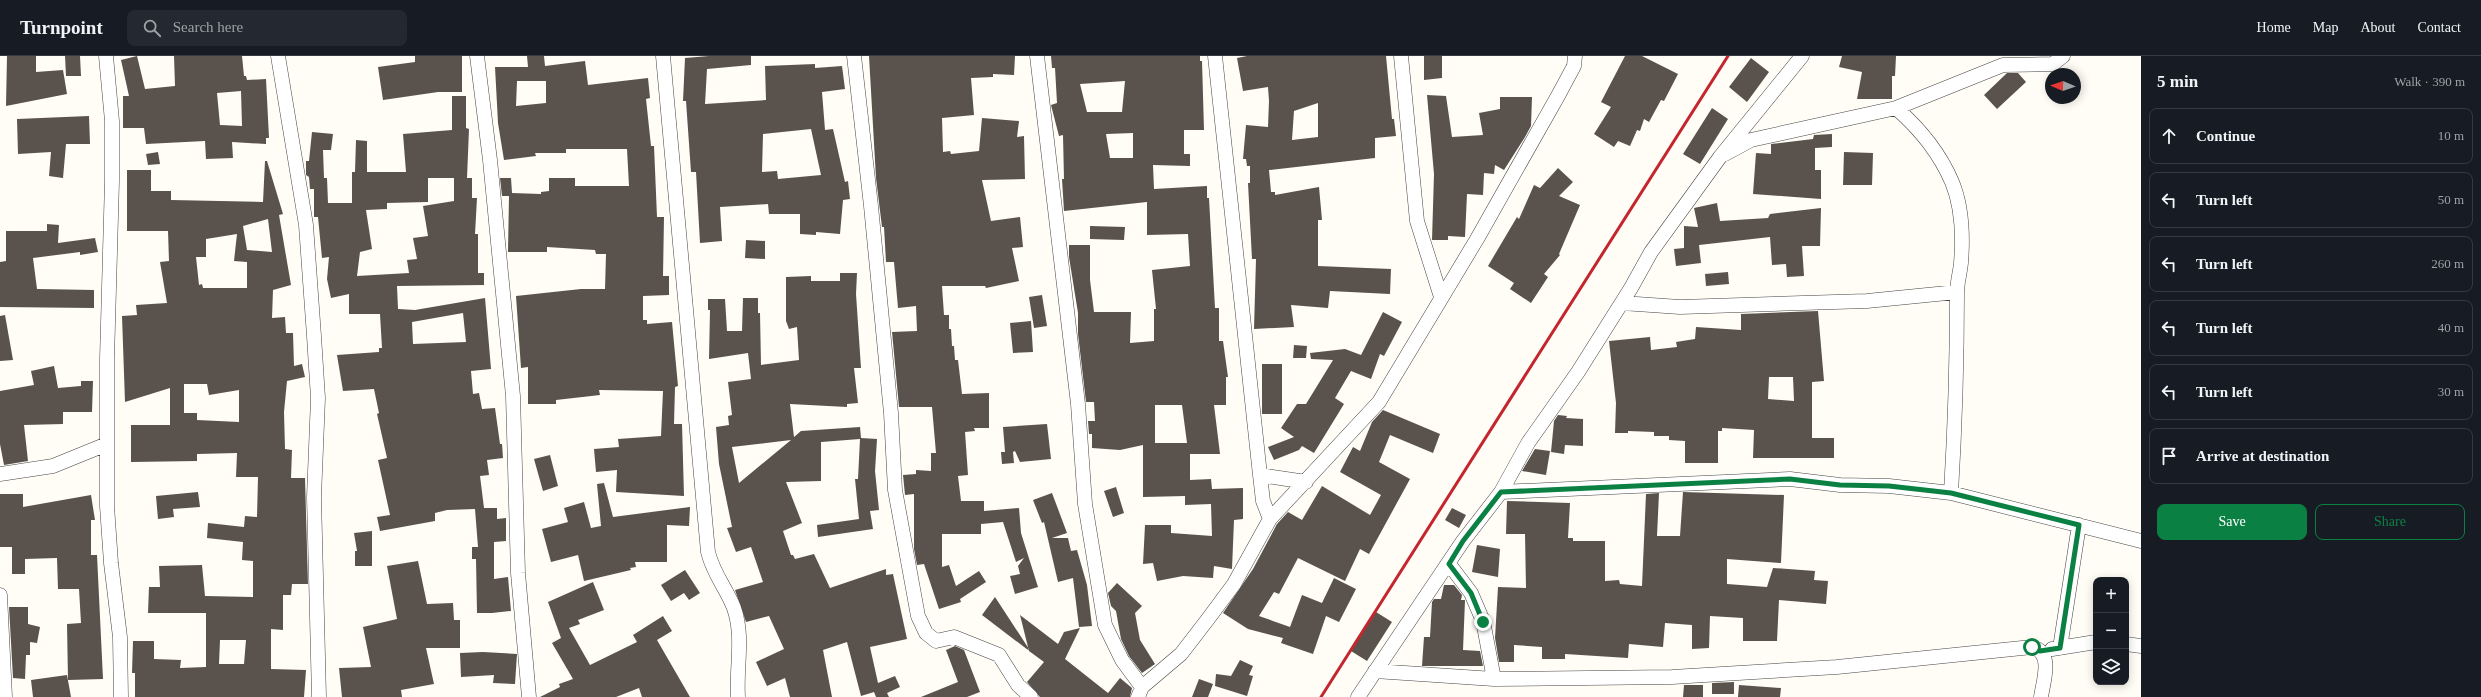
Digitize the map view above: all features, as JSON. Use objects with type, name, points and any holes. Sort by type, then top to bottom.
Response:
[{"type":"street","points":[[106,56],[112,121],[112,181],[107,351],[107,506],[111,563],[120,637],[121,697]]},
{"type":"street","points":[[278,56],[306,225],[318,398],[314,497],[319,697]]},
{"type":"street","points":[[477,56],[491,167],[513,396],[518,573],[528,697]]},
{"type":"street","points":[[663,56],[708,552],[712,569],[733,608],[739,629],[740,647],[737,678],[738,697]]},
{"type":"street","points":[[854,56],[872,214],[891,413],[895,490],[918,616],[926,633],[936,641],[954,637],[999,655],[1018,685],[1031,697]]},
{"type":"street","points":[[1037,56],[1078,404],[1085,504],[1104,625],[1140,692],[1181,654],[1208,619],[1234,584],[1270,519],[1379,402],[1477,239],[1579,58]]},
{"type":"street","points":[[1215,56],[1260,476],[1263,501],[1270,519]]},
{"type":"street","points":[[1401,56],[1417,221],[1441,297]]},
{"type":"street","points":[[1358,697],[1374,671],[1449,564],[1463,541],[1501,492],[1528,443],[1578,372],[1622,303],[1651,252],[1720,157],[1802,56]]},
{"type":"street","points":[[1720,157],[1751,140],[1896,108],[2003,65],[2053,64],[2062,57]]},
{"type":"street","points":[[1896,108],[1912,122],[1938,158],[1952,183],[1960,213],[1961,262],[1957,292],[1956,411],[1951,493]]},
{"type":"street","points":[[1622,303],[1680,307],[1867,302],[1957,292]]},
{"type":"street","points":[[0,474],[53,466],[107,444]]},
{"type":"street","points":[[1260,476],[1306,482]]},
{"type":"street","points":[[1501,492],[1790,479],[1840,485],[1889,486],[1951,493],[2141,541]]},
{"type":"street","points":[[2060,648],[2079,525]]},
{"type":"street","points":[[1449,564],[1471,593],[1483,622],[1494,679]]},
{"type":"street","points":[[0,595],[5,697]]},
{"type":"street","points":[[1374,671],[1494,679],[1672,677],[1837,667],[2019,647],[2032,647],[2040,651],[2093,642]]},
{"type":"street","points":[[2129,644],[2141,646]]},
{"type":"street","points":[[2040,651],[2045,661],[2046,672],[2040,697]]},
{"type":"building","points":[[7,56],[36,56],[36,72],[63,70],[67,94],[6,106]]},
{"type":"building","points":[[65,56],[80,56],[81,76],[66,76]]},
{"type":"building","points":[[137,56],[145,89],[175,86],[174,56],[242,56],[244,76],[246,76],[247,80],[266,79],[269,138],[266,138],[266,144],[232,142],[233,158],[206,159],[205,141],[146,144],[144,128],[123,128],[123,96],[129,96],[121,60]],"holes":[[[241,91],[242,126],[220,125],[217,93]]]},
{"type":"building","points":[[415,56],[462,56],[462,92],[438,92],[383,100],[378,67],[415,62]]},
{"type":"building","points":[[527,56],[544,56],[545,66],[585,61],[588,85],[648,78],[650,98],[646,99],[651,146],[654,146],[657,217],[664,217],[663,276],[669,276],[669,295],[643,296],[643,320],[647,320],[647,324],[672,322],[678,386],[675,387],[674,424],[682,424],[684,496],[616,492],[617,470],[596,472],[594,449],[619,447],[618,439],[661,436],[663,391],[599,390],[600,395],[556,400],[556,404],[528,404],[528,367],[521,368],[516,296],[581,289],[605,289],[606,254],[596,254],[595,250],[547,247],[547,252],[508,252],[509,196],[502,196],[500,178],[511,178],[512,193],[541,194],[541,192],[549,191],[549,178],[575,178],[575,186],[629,186],[627,149],[566,149],[566,153],[535,153],[536,156],[504,160],[498,123],[495,67],[528,67]],"holes":[[[517,81],[546,81],[546,103],[516,106]]]},
{"type":"building","points":[[709,56],[751,56],[751,65],[707,69],[705,104],[766,100],[765,66],[815,64],[815,68],[842,66],[845,89],[822,92],[825,130],[833,129],[845,182],[848,181],[850,199],[843,200],[840,234],[816,232],[816,235],[800,234],[800,214],[769,214],[768,204],[720,207],[722,241],[700,243],[696,172],[691,172],[686,101],[683,101],[685,58]],"holes":[[[811,129],[821,175],[778,179],[777,171],[762,172],[763,134]]]},
{"type":"building","points":[[869,56],[1015,56],[1014,75],[993,74],[993,77],[971,78],[974,115],[942,118],[943,152],[950,151],[951,154],[979,151],[982,118],[1019,121],[1017,137],[1024,136],[1025,179],[982,180],[991,221],[1020,217],[1023,247],[1012,248],[1019,281],[986,288],[985,286],[942,286],[944,315],[949,315],[949,329],[951,329],[955,360],[958,360],[962,394],[989,393],[989,428],[974,428],[975,431],[965,432],[968,475],[958,476],[961,501],[984,501],[984,511],[1019,508],[1021,533],[1038,587],[1015,594],[1010,576],[1020,574],[1018,566],[1024,558],[1016,562],[1003,522],[981,524],[981,534],[942,534],[942,567],[949,565],[956,586],[979,571],[986,582],[960,599],[961,602],[939,609],[924,564],[917,565],[914,549],[914,494],[905,495],[903,475],[916,474],[916,470],[931,471],[931,453],[936,453],[932,407],[899,407],[892,332],[917,331],[916,306],[898,308],[894,262],[886,262],[884,227],[882,227],[876,178]]},
{"type":"building","points":[[1051,56],[1200,56],[1200,61],[1202,61],[1204,130],[1184,130],[1184,154],[1190,154],[1190,166],[1153,165],[1154,189],[1207,186],[1207,198],[1209,198],[1215,308],[1219,308],[1219,341],[1223,341],[1228,377],[1226,377],[1226,405],[1214,405],[1220,454],[1190,454],[1190,480],[1211,479],[1212,489],[1243,488],[1243,519],[1234,520],[1232,569],[1214,566],[1213,578],[1183,576],[1157,581],[1153,563],[1143,564],[1145,525],[1171,525],[1171,533],[1212,536],[1211,504],[1185,505],[1185,496],[1143,497],[1143,445],[1120,450],[1092,448],[1092,434],[1089,434],[1088,421],[1095,421],[1094,402],[1086,402],[1078,334],[1078,313],[1069,257],[1069,245],[1090,245],[1090,280],[1094,312],[1131,312],[1130,343],[1154,341],[1154,309],[1156,309],[1152,270],[1190,266],[1188,234],[1147,235],[1147,202],[1064,211],[1062,179],[1064,179],[1063,135],[1059,136],[1051,105],[1057,103],[1055,68],[1052,68]],"holes":[[[1125,81],[1122,112],[1087,112],[1080,84]],[[1133,133],[1133,158],[1110,158],[1106,134]],[[1155,405],[1182,405],[1187,443],[1155,443]]]},
{"type":"building","points":[[1247,56],[1386,56],[1392,119],[1394,119],[1396,136],[1375,138],[1375,158],[1269,170],[1271,192],[1275,192],[1275,195],[1319,187],[1322,220],[1318,220],[1318,266],[1391,269],[1390,294],[1330,291],[1328,308],[1291,305],[1294,327],[1254,329],[1256,259],[1252,259],[1248,183],[1250,183],[1250,166],[1247,166],[1246,159],[1243,159],[1246,125],[1268,127],[1269,101],[1268,87],[1243,91],[1237,58]],"holes":[[[1318,103],[1318,137],[1292,140],[1294,111]]]},
{"type":"building","points":[[1424,56],[1442,56],[1442,78],[1424,80]]},
{"type":"building","points":[[1625,56],[1642,56],[1678,74],[1664,101],[1661,100],[1649,122],[1644,119],[1640,131],[1637,130],[1630,146],[1618,141],[1614,147],[1594,134],[1611,107],[1601,102]]},
{"type":"building","points":[[1842,56],[1896,56],[1895,76],[1892,76],[1892,99],[1857,99],[1862,72],[1839,67]]},
{"type":"building","points":[[1751,58],[1769,72],[1747,102],[1729,87]]},
{"type":"building","points":[[2007,73],[2018,73],[2026,82],[1997,109],[1984,95]]},
{"type":"building","points":[[1427,95],[1446,96],[1452,137],[1483,135],[1479,113],[1500,109],[1500,97],[1532,97],[1531,126],[1504,170],[1495,165],[1494,174],[1484,173],[1483,195],[1467,194],[1465,237],[1448,236],[1448,240],[1432,240],[1434,174]]},
{"type":"building","points":[[452,96],[466,96],[466,128],[469,129],[467,178],[472,178],[472,198],[477,198],[475,234],[478,234],[478,273],[484,273],[484,285],[397,286],[398,309],[415,310],[485,298],[491,369],[471,371],[473,394],[479,393],[482,409],[495,408],[500,444],[502,444],[503,458],[487,460],[489,475],[480,476],[484,508],[497,508],[497,519],[506,518],[506,541],[494,542],[494,579],[508,577],[511,611],[492,613],[477,613],[476,559],[472,559],[472,547],[478,547],[475,509],[447,510],[435,513],[435,521],[380,531],[377,517],[390,515],[378,460],[387,458],[377,414],[379,413],[374,389],[343,391],[337,355],[379,352],[379,348],[382,348],[380,314],[349,314],[349,294],[331,298],[327,279],[329,257],[322,258],[318,217],[314,217],[314,189],[310,189],[309,177],[306,175],[306,161],[309,161],[312,132],[333,134],[331,150],[323,150],[324,178],[327,178],[328,203],[352,203],[352,172],[355,172],[356,140],[367,141],[367,172],[406,172],[403,134],[452,130]],"holes":[[[428,178],[454,178],[454,201],[423,206],[428,236],[413,238],[417,259],[407,260],[409,273],[357,276],[360,252],[372,249],[366,210],[387,209],[387,203],[428,202]],[[463,313],[466,342],[413,344],[412,322]]]},
{"type":"building","points":[[1712,108],[1728,119],[1700,164],[1683,154]]},
{"type":"building","points":[[89,116],[90,144],[66,144],[63,178],[49,176],[51,152],[18,154],[17,119]]},
{"type":"building","points":[[1832,134],[1832,147],[1815,148],[1815,170],[1821,170],[1821,199],[1753,194],[1756,153],[1771,154],[1771,144],[1813,139],[1814,135]]},
{"type":"building","points":[[158,152],[160,164],[148,165],[146,154]]},
{"type":"building","points":[[1844,152],[1873,153],[1872,185],[1843,185]]},
{"type":"building","points":[[265,161],[267,161],[283,214],[279,215],[291,285],[273,290],[272,318],[285,317],[286,333],[293,333],[294,366],[302,364],[305,377],[287,381],[284,412],[285,449],[292,450],[291,478],[305,478],[308,584],[292,584],[291,595],[283,595],[283,630],[271,629],[271,669],[306,670],[304,697],[135,697],[135,673],[132,673],[133,641],[154,641],[154,659],[181,660],[180,668],[206,667],[206,613],[148,613],[149,587],[160,587],[159,566],[202,565],[205,596],[253,597],[253,561],[242,560],[243,542],[207,538],[208,523],[244,527],[245,516],[257,517],[258,477],[236,477],[237,453],[197,454],[197,461],[131,462],[131,425],[170,425],[170,388],[125,402],[122,316],[137,315],[136,305],[167,303],[160,262],[169,261],[168,231],[127,231],[127,170],[151,170],[151,191],[171,191],[171,200],[263,202]],"holes":[[[268,219],[272,252],[247,250],[243,226]],[[237,234],[234,261],[247,262],[247,288],[203,288],[202,284],[199,285],[196,257],[206,257],[206,239]],[[184,384],[207,384],[209,395],[239,390],[239,422],[197,420],[197,413],[184,413]],[[220,640],[246,640],[244,664],[219,664]]]},
{"type":"building","points":[[1558,168],[1573,182],[1559,196],[1580,205],[1559,254],[1560,255],[1544,274],[1548,277],[1531,303],[1510,289],[1514,283],[1488,266],[1517,217],[1519,219],[1534,185],[1540,188]]},
{"type":"building","points":[[1717,203],[1720,221],[1768,218],[1770,214],[1821,208],[1820,246],[1802,246],[1804,276],[1787,277],[1786,264],[1772,265],[1770,237],[1699,245],[1701,263],[1676,266],[1674,249],[1684,248],[1684,226],[1698,227],[1694,208]]},
{"type":"building","points":[[47,224],[59,225],[58,243],[95,238],[98,252],[80,255],[80,252],[33,258],[37,289],[94,290],[94,308],[0,307],[0,262],[6,261],[6,231],[47,231]]},
{"type":"building","points":[[1090,226],[1125,227],[1124,240],[1090,239]]},
{"type":"building","points":[[746,240],[765,241],[765,259],[745,258]]},
{"type":"building","points":[[1728,272],[1729,284],[1706,286],[1705,274]]},
{"type":"building","points":[[840,273],[857,273],[856,294],[861,368],[854,368],[858,403],[847,404],[847,407],[790,404],[794,437],[801,431],[860,427],[861,438],[877,439],[875,471],[879,510],[870,511],[873,529],[818,537],[817,525],[859,519],[855,479],[858,479],[860,439],[821,442],[821,481],[786,482],[802,523],[783,531],[791,555],[793,555],[795,559],[814,554],[830,588],[886,569],[886,575],[893,574],[907,639],[870,647],[878,683],[895,676],[900,687],[887,693],[889,697],[876,697],[874,692],[861,696],[847,642],[823,650],[832,697],[790,697],[785,678],[767,686],[756,662],[784,649],[769,616],[746,622],[735,590],[763,582],[751,547],[736,552],[727,528],[732,527],[719,464],[716,427],[729,425],[728,416],[732,415],[728,382],[751,379],[748,353],[709,359],[710,310],[708,310],[708,299],[725,299],[727,331],[742,331],[743,298],[758,298],[758,313],[760,313],[761,365],[799,360],[797,327],[789,329],[786,321],[786,277],[811,276],[811,281],[840,281]],"holes":[[[791,440],[739,483],[732,447]]]},
{"type":"building","points":[[1042,295],[1047,326],[1034,328],[1029,297]]},
{"type":"building","points":[[1818,311],[1824,381],[1812,382],[1812,438],[1834,438],[1834,458],[1753,458],[1754,430],[1722,428],[1722,431],[1718,431],[1718,463],[1685,463],[1685,441],[1669,440],[1669,436],[1654,436],[1654,432],[1628,431],[1628,433],[1615,433],[1616,403],[1609,341],[1650,337],[1651,350],[1677,347],[1676,342],[1695,339],[1696,327],[1741,330],[1741,314]],"holes":[[[1769,377],[1793,377],[1794,401],[1768,399]]]},
{"type":"building","points":[[1383,312],[1402,322],[1384,356],[1380,354],[1371,379],[1351,371],[1335,398],[1344,404],[1314,453],[1302,446],[1299,450],[1274,460],[1268,447],[1294,437],[1281,428],[1297,404],[1306,404],[1333,360],[1311,359],[1310,353],[1345,349],[1361,355]]},
{"type":"building","points":[[5,315],[13,360],[0,361],[0,316]]},
{"type":"building","points":[[1031,321],[1033,352],[1013,353],[1010,323]]},
{"type":"building","points":[[1294,345],[1307,346],[1306,358],[1293,358]]},
{"type":"building","points":[[1262,364],[1282,364],[1282,414],[1262,414]]},
{"type":"building","points":[[54,366],[58,388],[81,386],[81,381],[93,381],[92,412],[63,412],[63,424],[24,425],[28,461],[4,465],[0,444],[0,391],[34,385],[31,371]]},
{"type":"building","points":[[1383,410],[1440,434],[1433,453],[1390,435],[1379,462],[1410,479],[1369,554],[1360,549],[1345,581],[1298,558],[1279,594],[1274,592],[1259,616],[1290,627],[1302,595],[1322,603],[1334,578],[1356,589],[1339,622],[1326,616],[1313,654],[1281,643],[1283,638],[1248,629],[1223,613],[1253,569],[1277,524],[1288,512],[1302,520],[1322,486],[1370,515],[1381,495],[1340,472],[1353,447],[1360,451],[1372,422]]},
{"type":"building","points":[[1558,415],[1567,416],[1566,418],[1583,419],[1583,446],[1565,445],[1564,454],[1551,452],[1554,421]]},
{"type":"building","points":[[1047,424],[1051,459],[1020,462],[1015,451],[1013,452],[1014,463],[1002,464],[1001,452],[1005,452],[1003,427]]},
{"type":"building","points":[[1535,449],[1550,451],[1546,475],[1522,471]]},
{"type":"building","points":[[550,455],[558,486],[543,491],[534,459]]},
{"type":"building","points":[[604,483],[613,517],[690,507],[689,526],[667,525],[667,562],[635,562],[636,567],[630,568],[631,570],[584,581],[578,555],[551,562],[542,529],[568,522],[564,508],[584,502],[591,528],[601,526],[597,484]]},
{"type":"building","points":[[1116,487],[1124,513],[1113,517],[1104,491]]},
{"type":"building","points":[[198,492],[200,507],[173,509],[174,517],[158,519],[156,496]]},
{"type":"building","points":[[1683,492],[1784,495],[1781,563],[1727,559],[1727,584],[1767,587],[1773,568],[1815,571],[1814,580],[1828,581],[1826,604],[1779,600],[1777,641],[1743,641],[1743,618],[1710,616],[1709,648],[1692,649],[1692,625],[1665,623],[1663,647],[1629,644],[1628,658],[1565,654],[1565,659],[1542,659],[1542,647],[1514,645],[1514,662],[1499,662],[1495,638],[1498,587],[1526,588],[1525,534],[1506,534],[1507,501],[1570,503],[1568,538],[1573,538],[1573,541],[1605,541],[1605,581],[1619,580],[1620,584],[1642,586],[1646,494],[1659,493],[1657,536],[1680,536]]},
{"type":"building","points":[[1052,493],[1067,533],[1052,538],[1068,538],[1071,551],[1077,550],[1087,585],[1092,626],[1079,627],[1073,578],[1058,582],[1044,522],[1042,523],[1033,500]]},
{"type":"building","points":[[0,494],[23,494],[23,507],[91,495],[95,520],[91,520],[91,555],[97,555],[103,679],[68,680],[67,624],[81,623],[79,589],[58,589],[57,558],[25,559],[25,574],[12,574],[12,547],[0,547]]},
{"type":"building","points":[[1452,508],[1466,515],[1459,528],[1445,520]]},
{"type":"building","points":[[372,531],[372,566],[355,566],[355,551],[357,551],[354,533]]},
{"type":"building","points":[[1477,545],[1500,549],[1498,577],[1472,572]]},
{"type":"building","points":[[418,561],[427,604],[453,603],[454,620],[460,620],[460,648],[426,648],[434,684],[401,690],[402,697],[342,697],[339,668],[371,667],[363,627],[397,619],[387,566]]},
{"type":"building","points":[[685,570],[700,593],[689,600],[684,593],[671,601],[661,585]]},
{"type":"building","points":[[593,582],[604,610],[578,620],[580,624],[569,628],[590,665],[637,642],[633,635],[663,616],[672,631],[657,640],[690,697],[642,697],[639,688],[616,697],[540,697],[560,687],[559,684],[573,679],[552,643],[561,638],[548,602]]},
{"type":"building","points":[[1117,583],[1142,606],[1135,613],[1140,640],[1155,664],[1142,673],[1129,656],[1121,639],[1116,611],[1111,606],[1108,593]]},
{"type":"building","points":[[1444,585],[1454,585],[1462,595],[1461,600],[1465,600],[1463,650],[1480,651],[1483,666],[1422,666],[1424,637],[1430,637],[1432,602],[1434,599],[1441,599]]},
{"type":"building","points":[[995,597],[1029,649],[1028,650],[982,615]]},
{"type":"building","points":[[9,607],[28,607],[28,624],[40,627],[37,643],[30,642],[30,655],[26,655],[25,679],[13,678]]},
{"type":"building","points":[[1376,612],[1392,622],[1367,661],[1351,651]]},
{"type":"building","points":[[1020,615],[1058,644],[1064,632],[1080,628],[1065,659],[1108,693],[1120,678],[1132,688],[1130,697],[1040,697],[1027,682],[1044,662],[1029,651]]},
{"type":"building","points":[[955,646],[964,650],[980,692],[967,697],[921,697],[958,682],[946,650]]},
{"type":"building","points":[[483,652],[517,654],[515,684],[493,683],[494,675],[461,677],[460,653]]},
{"type":"building","points":[[1240,660],[1253,666],[1249,675],[1253,676],[1247,696],[1215,686],[1216,674],[1231,676]]},
{"type":"building","points":[[67,675],[71,697],[33,697],[31,680]]},
{"type":"building","points":[[1199,679],[1213,684],[1208,697],[1192,697]]},
{"type":"building","points":[[1734,682],[1734,694],[1712,694],[1712,683]]},
{"type":"building","points":[[1684,685],[1703,685],[1703,697],[1683,697]]},
{"type":"building","points":[[1739,685],[1781,688],[1780,697],[1738,697]]},
{"type":"railway","points":[[1321,697],[1728,56]]},
{"type":"route","points":[[1483,622],[1471,593],[1449,564],[1463,541],[1501,492],[1790,479],[1840,485],[1889,486],[1951,493],[2079,525],[2060,648],[2040,651],[2032,647]]}]
